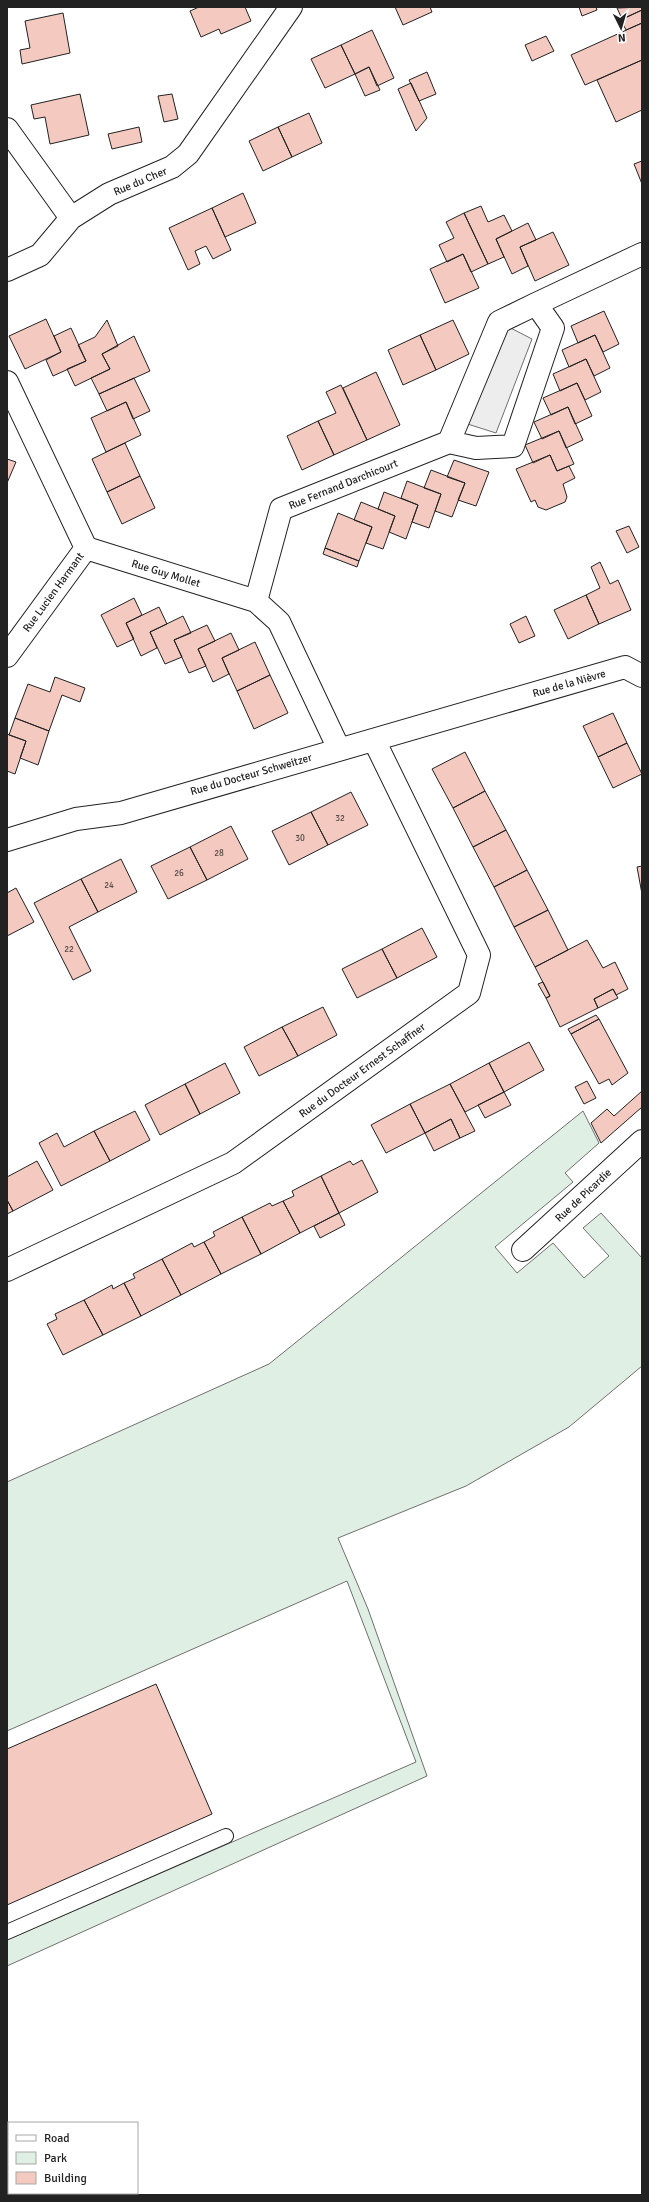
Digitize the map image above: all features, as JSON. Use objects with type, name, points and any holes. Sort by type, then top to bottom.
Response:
[{"type":"street","name":"Rue du Cher","points":[[7,270],[40,255],[71,218],[109,194],[172,167],[188,154],[291,7]]},
{"type":"street","points":[[7,129],[71,218]]},
{"type":"street","points":[[536,304],[553,328],[513,446],[476,448],[449,442],[499,322],[536,304],[642,254]]},
{"type":"street","points":[[7,382],[86,548]]},
{"type":"street","name":"Rue Fernand Darchicourt","points":[[256,601],[281,509],[449,442]]},
{"type":"street","name":"Rue Guy Mollet","points":[[86,548],[256,601],[278,622],[339,750]]},
{"type":"street","name":"Rue Lucien Harmant","points":[[7,656],[86,548]]},
{"type":"street","name":"Rue de la Nièvre","points":[[495,705],[625,667],[642,676]]},
{"type":"street","name":"Rue du Docteur Schweitzer","points":[[7,840],[76,819],[121,813],[495,705]]},
{"type":"street","name":"Rue du Docteur Ernest Schaffner","points":[[7,1270],[233,1163],[469,993],[479,955],[374,740]]},
{"type":"street","name":"Rue de Picardie","points":[[523,1250],[642,1141]]},
{"type":"lane","points":[[7,1932],[226,1836]]},
{"type":"green space","points":[[583,1111],[599,1143],[565,1173],[573,1182],[495,1247],[517,1273],[553,1243],[584,1278],[609,1256],[583,1228],[601,1213],[642,1258],[642,1366],[569,1427],[466,1486],[338,1538],[368,1609],[427,1776],[7,1966],[7,1940],[416,1762],[347,1581],[7,1731],[7,1482],[269,1364]]},
{"type":"shaded area","points":[[499,322],[532,339],[496,433],[458,421]]},
{"type":"building","points":[[199,7],[245,7],[251,21],[221,34],[219,29],[201,37],[190,11]]},
{"type":"building","points":[[395,7],[430,7],[432,12],[403,25]]},
{"type":"building","points":[[579,7],[596,7],[597,10],[582,16]]},
{"type":"building","points":[[642,7],[642,10],[622,19],[617,8]]},
{"type":"building","points":[[642,10],[642,23],[626,30],[621,20]]},
{"type":"building","points":[[63,13],[70,53],[22,64],[20,50],[30,48],[25,21]]},
{"type":"building","points":[[642,23],[642,60],[585,85],[571,55]]},
{"type":"building","points":[[372,30],[394,78],[377,86],[369,67],[355,74],[341,45]]},
{"type":"building","points":[[546,36],[554,51],[532,61],[525,45]]},
{"type":"building","points":[[341,45],[355,74],[325,88],[311,59]]},
{"type":"building","points":[[642,60],[642,110],[616,122],[597,80]]},
{"type":"building","points":[[369,67],[380,90],[365,96],[355,74]]},
{"type":"building","points":[[427,72],[436,94],[419,101],[409,80]]},
{"type":"building","points":[[411,83],[427,118],[416,131],[398,89]]},
{"type":"building","points":[[80,94],[89,135],[50,144],[45,117],[34,119],[31,105]]},
{"type":"building","points":[[172,94],[178,119],[164,122],[158,96]]},
{"type":"building","points":[[309,113],[322,143],[292,157],[278,127]]},
{"type":"building","points":[[139,127],[142,142],[112,149],[108,134]]},
{"type":"building","points":[[278,127],[292,157],[263,171],[249,141]]},
{"type":"building","points":[[642,161],[642,184],[634,164]]},
{"type":"building","points":[[243,193],[256,223],[225,237],[212,208]]},
{"type":"building","points":[[481,206],[488,222],[504,215],[512,231],[496,239],[504,257],[488,264],[464,213]]},
{"type":"building","points":[[212,208],[231,250],[213,259],[206,246],[195,251],[200,264],[188,270],[169,228]]},
{"type":"building","points":[[464,213],[488,264],[471,272],[463,254],[447,262],[439,245],[454,238],[446,222]]},
{"type":"building","points":[[528,223],[536,240],[520,247],[528,266],[512,274],[496,239]]},
{"type":"building","points":[[553,232],[569,265],[535,281],[520,247]]},
{"type":"building","points":[[463,254],[479,288],[445,303],[430,269]]},
{"type":"building","points":[[604,311],[619,344],[603,352],[595,335],[578,343],[571,326]]},
{"type":"building","points":[[46,319],[61,352],[25,369],[9,336]]},
{"type":"building","points":[[107,320],[118,346],[102,354],[110,369],[75,386],[67,369],[86,361],[78,345],[95,337]]},
{"type":"building","points":[[453,320],[469,354],[436,370],[420,335]]},
{"type":"building","points":[[71,328],[86,361],[53,376],[46,360],[61,352],[54,336]]},
{"type":"building","points":[[420,335],[436,370],[403,385],[388,350]]},
{"type":"building","points":[[595,335],[610,368],[594,376],[586,359],[569,367],[562,350]]},
{"type":"building","points":[[134,336],[150,371],[99,394],[91,378],[110,369],[102,354]]},
{"type":"building","points":[[586,359],[601,392],[585,400],[577,383],[560,391],[553,374]]},
{"type":"building","points":[[376,372],[400,425],[367,440],[343,388]]},
{"type":"building","points":[[134,378],[150,411],[133,419],[126,402],[107,411],[99,394]]},
{"type":"building","points":[[577,383],[592,416],[575,424],[568,407],[551,415],[543,398]]},
{"type":"building","points":[[341,385],[367,440],[334,455],[318,421],[336,413],[326,392]]},
{"type":"building","points":[[126,402],[141,435],[106,452],[91,418]]},
{"type":"building","points":[[568,407],[583,440],[566,448],[559,431],[542,439],[534,422]]},
{"type":"building","points":[[318,421],[334,455],[302,470],[287,436]]},
{"type":"building","points":[[559,431],[574,464],[557,471],[550,455],[533,463],[525,445]]},
{"type":"building","points":[[125,443],[140,476],[107,492],[92,459]]},
{"type":"building","points":[[550,455],[557,471],[569,466],[575,478],[563,484],[567,497],[565,502],[546,510],[538,507],[535,500],[531,502],[516,469]]},
{"type":"building","points":[[7,459],[16,462],[7,483]]},
{"type":"building","points":[[454,460],[489,472],[476,506],[458,500],[465,483],[447,477]]},
{"type":"building","points":[[431,470],[465,483],[452,517],[435,511],[441,494],[424,488]]},
{"type":"building","points":[[140,476],[155,508],[122,524],[107,492]]},
{"type":"building","points":[[407,481],[441,494],[429,528],[412,522],[418,505],[401,498]]},
{"type":"building","points":[[384,492],[418,505],[406,539],[389,532],[395,516],[378,509]]},
{"type":"building","points":[[361,502],[395,516],[383,549],[366,543],[372,527],[354,520]]},
{"type":"building","points":[[338,513],[372,527],[359,561],[325,548]]},
{"type":"building","points":[[629,526],[639,547],[627,553],[616,531]]},
{"type":"building","points":[[325,548],[359,561],[357,567],[323,554]]},
{"type":"building","points":[[600,562],[610,584],[618,580],[631,610],[599,624],[586,595],[600,588],[591,567]]},
{"type":"building","points":[[586,595],[599,624],[568,639],[554,610]]},
{"type":"building","points":[[134,598],[142,615],[126,623],[134,639],[117,647],[101,615]]},
{"type":"building","points":[[159,607],[167,624],[150,632],[157,648],[141,656],[126,623]]},
{"type":"building","points":[[183,616],[191,633],[174,640],[182,657],[165,664],[150,632]]},
{"type":"building","points":[[526,616],[535,636],[519,643],[510,624]]},
{"type":"building","points":[[207,625],[215,641],[198,649],[206,666],[189,673],[174,640]]},
{"type":"building","points":[[231,633],[239,650],[222,658],[229,674],[213,682],[198,649]]},
{"type":"building","points":[[255,642],[270,675],[237,691],[222,658]]},
{"type":"building","points":[[270,675],[288,713],[254,729],[237,691]]},
{"type":"building","points":[[55,677],[85,688],[80,702],[62,695],[49,731],[15,718],[28,684],[50,692]]},
{"type":"building","points":[[613,713],[627,743],[598,757],[583,726]]},
{"type":"building","points":[[15,718],[49,731],[38,765],[20,758],[26,741],[9,735]]},
{"type":"building","points":[[7,734],[26,741],[15,774],[7,771]]},
{"type":"building","points":[[627,743],[642,774],[613,788],[598,757]]},
{"type":"building","points":[[465,752],[485,791],[453,808],[432,769]]},
{"type":"building","points":[[485,791],[506,830],[473,847],[453,808]]},
{"type":"building","points":[[351,792],[368,825],[328,845],[311,812]]},
{"type":"building","points":[[311,812],[328,845],[289,865],[272,831]]},
{"type":"building","points":[[231,826],[248,859],[207,880],[190,847]]},
{"type":"building","points":[[506,830],[527,870],[494,887],[473,847]]},
{"type":"building","points":[[190,847],[207,880],[168,899],[151,866]]},
{"type":"building","points":[[121,859],[137,892],[98,912],[81,879]]},
{"type":"building","points":[[642,866],[642,894],[637,867]]},
{"type":"building","points":[[527,870],[548,910],[514,927],[494,887]]},
{"type":"building","points":[[81,879],[98,912],[69,927],[91,971],[73,980],[34,903]]},
{"type":"building","points":[[16,888],[34,922],[7,936],[7,893]]},
{"type":"building","points":[[548,910],[568,950],[535,967],[514,927]]},
{"type":"building","points":[[422,928],[437,957],[397,978],[382,949]]},
{"type":"building","points":[[587,940],[603,968],[615,962],[628,989],[616,995],[613,989],[594,999],[598,1008],[560,1027],[546,998],[550,996],[535,967]]},
{"type":"building","points":[[382,949],[397,978],[357,998],[342,969]]},
{"type":"building","points":[[543,982],[550,996],[546,998],[538,984]]},
{"type":"building","points":[[613,989],[618,998],[598,1008],[594,999]]},
{"type":"building","points":[[323,1007],[337,1035],[298,1056],[282,1027]]},
{"type":"building","points":[[596,1015],[599,1019],[571,1034],[568,1029]]},
{"type":"building","points":[[599,1019],[628,1073],[612,1085],[609,1079],[599,1084],[571,1034]]},
{"type":"building","points":[[282,1027],[298,1056],[259,1076],[244,1047]]},
{"type":"building","points":[[529,1042],[544,1070],[504,1092],[489,1063]]},
{"type":"building","points":[[225,1063],[240,1093],[200,1114],[185,1084]]},
{"type":"building","points":[[489,1063],[504,1092],[465,1112],[450,1084]]},
{"type":"building","points":[[587,1081],[596,1098],[584,1104],[575,1087]]},
{"type":"building","points":[[185,1084],[200,1114],[160,1135],[145,1105]]},
{"type":"building","points":[[450,1084],[475,1131],[460,1138],[451,1119],[425,1133],[410,1104]]},
{"type":"building","points":[[642,1091],[642,1107],[601,1143],[591,1123],[607,1109],[614,1116]]},
{"type":"building","points":[[504,1092],[511,1105],[485,1118],[478,1105]]},
{"type":"building","points":[[410,1104],[425,1133],[386,1153],[371,1125]]},
{"type":"building","points":[[135,1111],[150,1140],[110,1161],[94,1131]]},
{"type":"building","points":[[451,1119],[460,1138],[434,1151],[425,1133]]},
{"type":"building","points":[[94,1131],[110,1161],[61,1186],[39,1143],[57,1133],[64,1147]]},
{"type":"building","points":[[362,1160],[378,1192],[339,1213],[321,1176],[350,1161],[353,1165]]},
{"type":"building","points":[[37,1161],[53,1190],[13,1211],[7,1200],[7,1177]]},
{"type":"building","points":[[321,1176],[339,1213],[300,1233],[283,1201],[294,1196],[292,1191]]},
{"type":"building","points":[[7,1200],[13,1211],[7,1214]]},
{"type":"building","points":[[283,1201],[300,1233],[261,1254],[242,1217],[270,1203],[272,1206]]},
{"type":"building","points":[[339,1213],[345,1225],[320,1238],[314,1226]]},
{"type":"building","points":[[242,1217],[261,1254],[221,1274],[204,1242],[215,1236],[213,1232]]},
{"type":"building","points":[[204,1242],[221,1274],[181,1295],[162,1259],[192,1243],[194,1247]]},
{"type":"building","points":[[162,1259],[181,1295],[141,1316],[124,1283],[135,1278],[133,1274]]},
{"type":"building","points":[[124,1283],[141,1316],[103,1335],[84,1300],[112,1285],[113,1289]]},
{"type":"building","points":[[84,1300],[103,1335],[63,1355],[47,1324],[57,1319],[55,1314]]},
{"type":"building","points":[[156,1684],[212,1814],[7,1905],[7,1749]]}]
